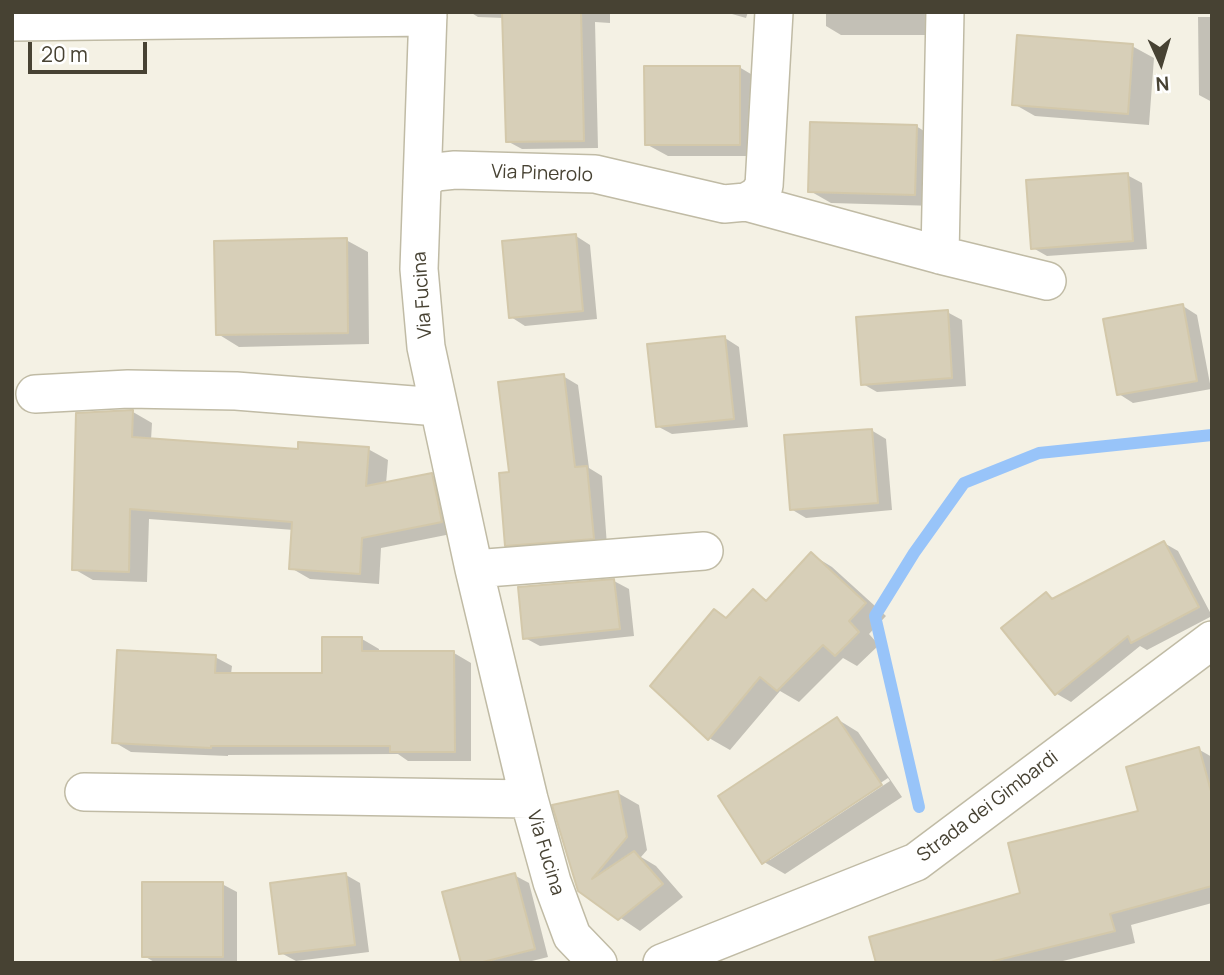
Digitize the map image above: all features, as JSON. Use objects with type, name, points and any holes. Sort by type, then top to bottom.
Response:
[{"type":"street","points":[[746,202],[757,196],[764,186],[774,12]]},
{"type":"street","points":[[940,256],[945,12]]},
{"type":"street","name":"Via Fucina","points":[[12,22],[428,15],[419,269],[426,346],[474,569],[529,799],[552,882],[572,936],[598,963]]},
{"type":"street","name":"Via Pinerolo","points":[[422,181],[436,172],[455,170],[594,174],[724,204],[746,202],[940,256],[1047,281]]},
{"type":"street","points":[[36,394],[128,389],[236,391],[438,407]]},
{"type":"street","points":[[474,569],[704,551]]},
{"type":"street","name":"Strada dei Gimbardi","points":[[662,963],[916,862],[1212,640]]},
{"type":"street","points":[[84,792],[529,799]]},
{"type":"building","points":[[502,12],[581,12],[584,141],[506,142]]},
{"type":"building","points":[[1017,35],[1133,44],[1128,114],[1012,105]]},
{"type":"building","points":[[644,66],[740,66],[740,145],[645,145]]},
{"type":"building","points":[[810,122],[917,125],[915,195],[808,192]]},
{"type":"building","points":[[1128,173],[1133,241],[1031,249],[1026,180]]},
{"type":"building","points":[[576,234],[583,311],[509,318],[502,241]]},
{"type":"building","points":[[347,238],[348,333],[216,335],[214,241]]},
{"type":"building","points":[[1183,304],[1197,381],[1117,395],[1103,319]]},
{"type":"building","points":[[948,310],[952,378],[861,385],[856,317]]},
{"type":"building","points":[[725,336],[734,419],[656,427],[647,344]]},
{"type":"building","points":[[564,374],[575,467],[587,466],[594,539],[505,546],[499,473],[509,472],[498,382]]},
{"type":"building","points":[[133,410],[132,437],[298,449],[298,442],[369,447],[366,486],[432,473],[442,522],[362,538],[360,574],[289,569],[292,522],[130,509],[129,572],[72,570],[76,413]]},
{"type":"building","points":[[872,429],[878,503],[790,510],[784,435]]},
{"type":"building","points":[[1164,541],[1199,607],[1131,643],[1128,636],[1055,695],[1001,628],[1046,592],[1052,599]]},
{"type":"building","points":[[811,552],[866,603],[849,621],[859,632],[835,656],[823,645],[777,691],[760,677],[708,740],[650,686],[714,609],[726,618],[753,589],[766,601]]},
{"type":"building","points":[[614,579],[620,629],[523,639],[518,587]]},
{"type":"building","points":[[322,637],[362,637],[362,651],[454,651],[455,752],[390,752],[390,746],[211,748],[112,743],[117,650],[216,655],[215,673],[322,673]]},
{"type":"building","points":[[837,717],[882,785],[762,864],[718,796]]},
{"type":"building","points":[[1199,747],[1212,795],[1212,886],[1110,914],[1115,931],[986,963],[876,963],[869,937],[1020,893],[1008,843],[1138,811],[1126,767]]},
{"type":"building","points":[[618,791],[627,837],[592,879],[634,851],[663,884],[618,920],[578,891],[552,805]]},
{"type":"building","points":[[346,873],[355,945],[279,954],[270,883]]},
{"type":"building","points":[[515,873],[535,949],[479,963],[461,963],[442,892]]},
{"type":"building","points":[[142,882],[223,882],[223,957],[142,957]]},
{"type":"waterway","points":[[919,807],[875,616],[914,553],[964,483],[1039,453],[1212,435]]}]
